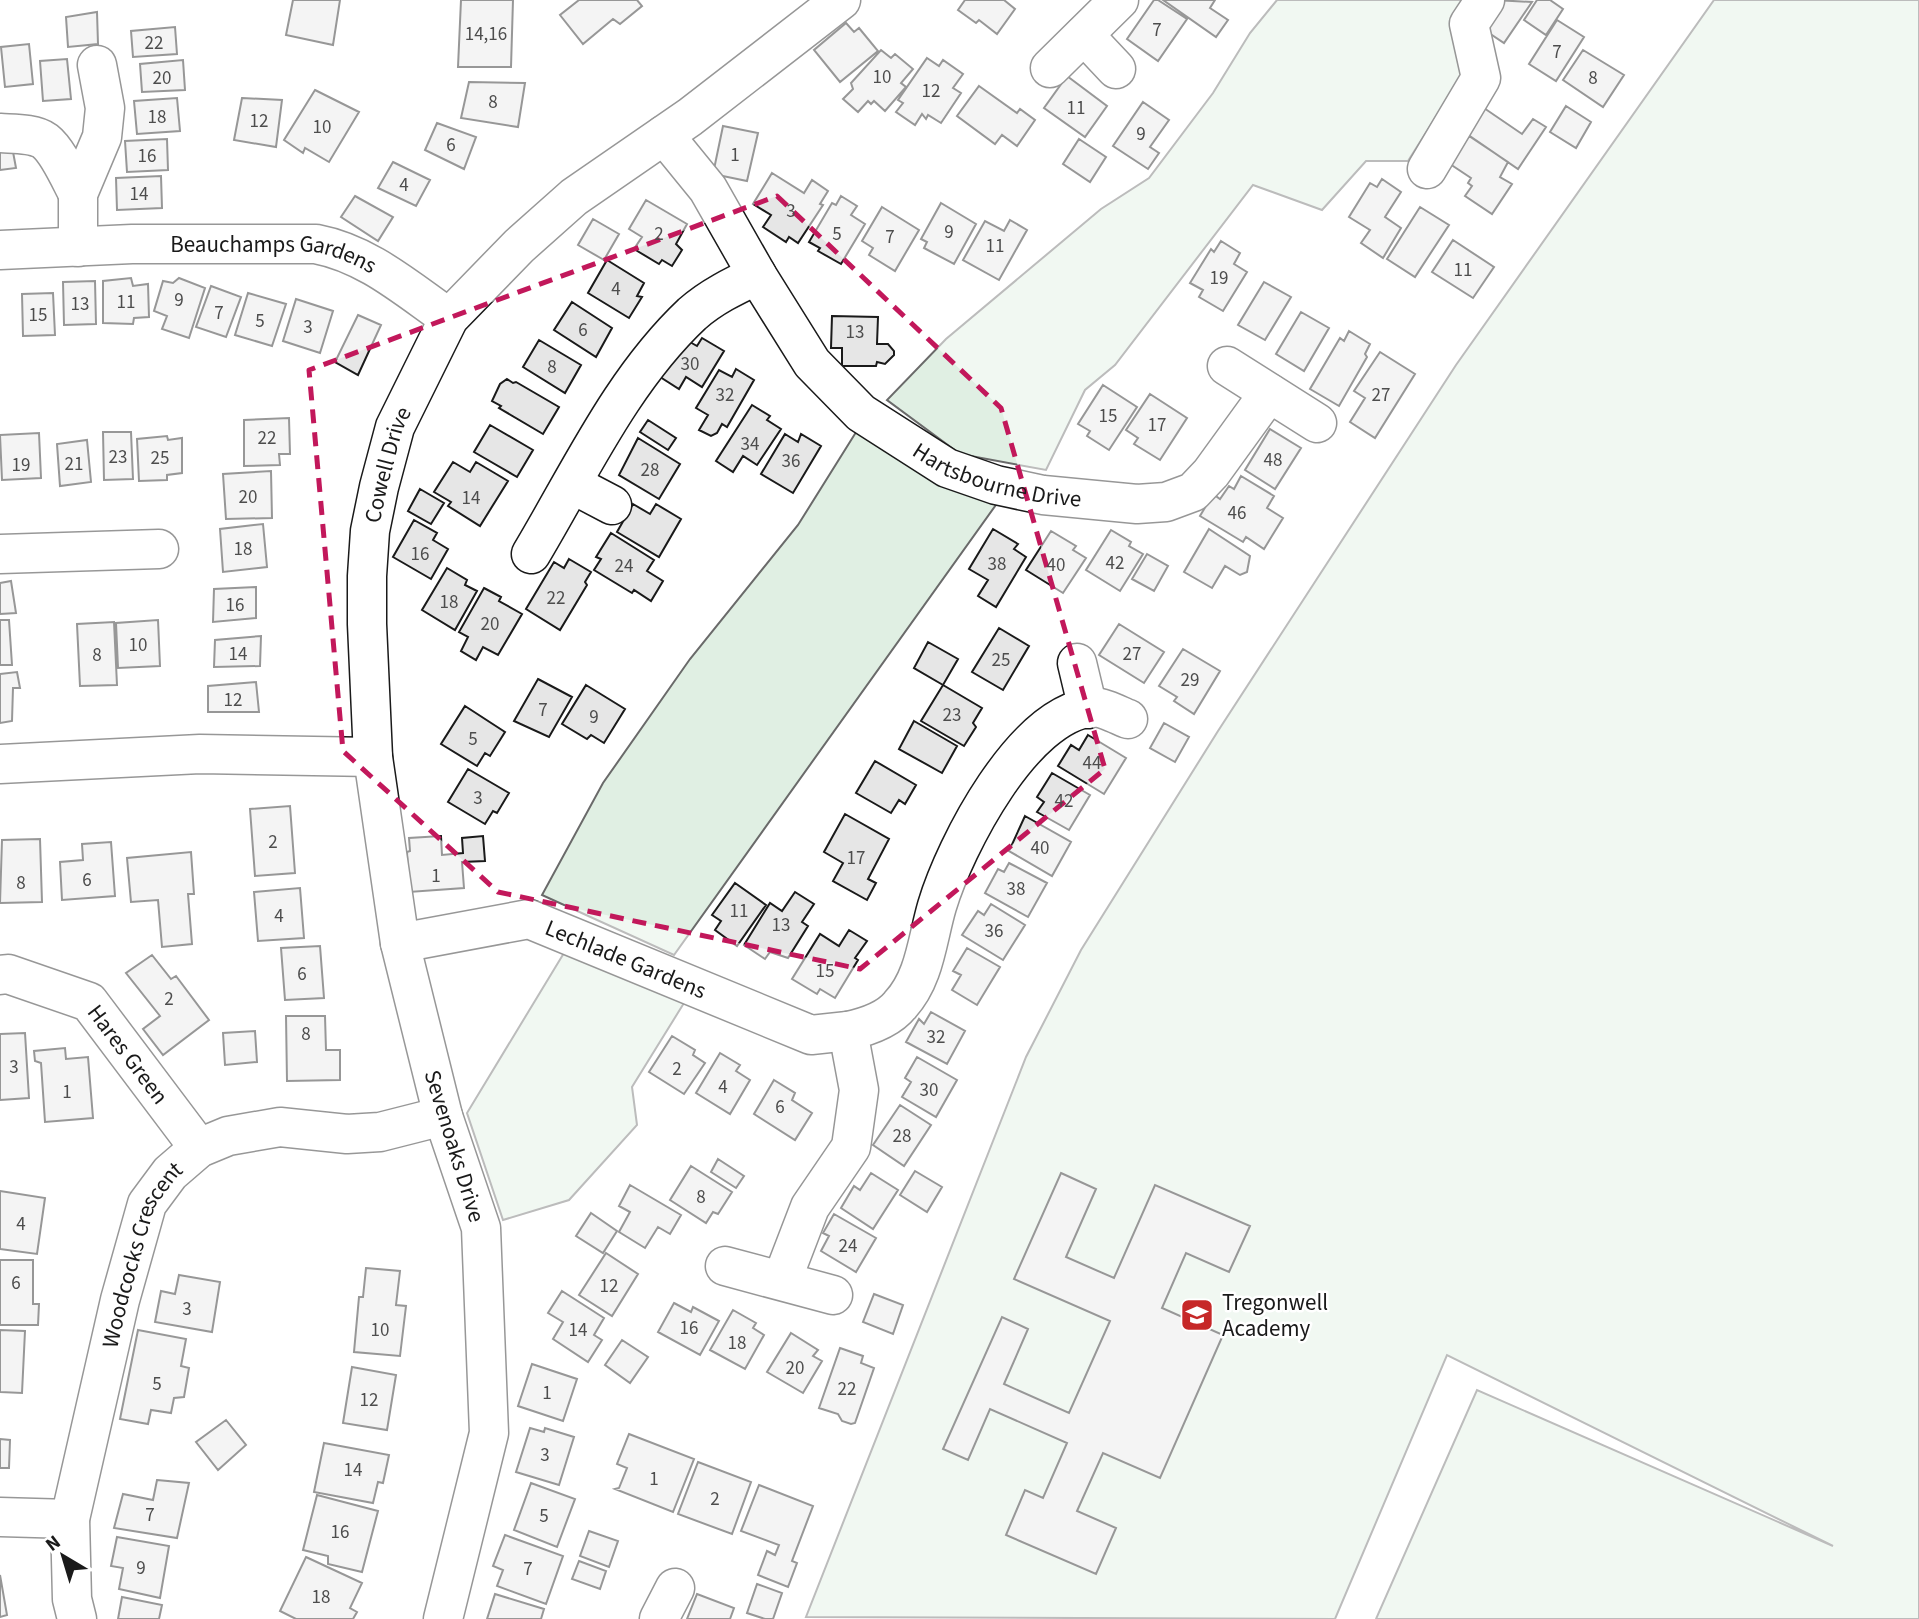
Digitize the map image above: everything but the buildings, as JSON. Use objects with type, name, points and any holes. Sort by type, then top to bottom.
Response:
[{"type":"street","name":"Cowell Drive","points":[[373,757],[367,624],[370,531],[395,427],[449,318],[519,246],[574,197],[701,109],[841,0]]},
{"type":"street","points":[[1050,68],[1119,0]]},
{"type":"street","points":[[1427,169],[1481,78],[1469,24],[1485,0]]},
{"type":"street","points":[[1084,34],[1116,69]]},
{"type":"street","points":[[78,247],[78,194],[102,136],[105,108],[97,65]]},
{"type":"street","points":[[0,134],[20,134],[44,141],[60,161],[78,194]]},
{"type":"street","name":"Hartsbourne Drive","points":[[664,135],[708,189],[812,363],[861,413],[947,468],[996,485],[1043,495],[1137,504],[1166,502],[1193,492],[1211,473],[1269,393]]},
{"type":"street","name":"Beauchamps Gardens","points":[[0,250],[316,244],[332,247],[368,261],[449,318]]},
{"type":"street","points":[[531,554],[632,383],[693,313],[720,293],[757,275]]},
{"type":"street","points":[[1227,366],[1317,423]]},
{"type":"street","points":[[572,484],[612,505]]},
{"type":"street","points":[[0,554],[159,549]]},
{"type":"street","points":[[1077,663],[1088,709],[1095,707],[1128,719]]},
{"type":"street","name":"Lechlade Gardens","points":[[400,943],[529,919],[811,1035],[869,1026],[900,1007],[915,984],[928,948],[937,905],[964,841],[992,789],[1019,752],[1074,711],[1088,709]]},
{"type":"street","points":[[0,764],[200,754],[373,757]]},
{"type":"street","name":"Sevenoaks Drive","points":[[373,757],[400,943],[443,1116],[481,1228],[489,1433],[443,1619]]},
{"type":"street","name":"Hares Green","points":[[0,975],[8,974],[89,1002],[199,1148]]},
{"type":"street","points":[[782,1280],[810,1207],[851,1147],[859,1090],[848,1031]]},
{"type":"street","name":"Woodcocks Crescent","points":[[77,1619],[72,1599],[70,1519],[120,1300],[146,1204],[170,1173],[199,1148],[228,1136],[280,1127],[347,1134],[370,1133],[443,1116]]},
{"type":"street","points":[[725,1266],[833,1295]]},
{"type":"street","points":[[0,1517],[70,1519]]},
{"type":"highlighted area","points":[[777,196],[1001,408],[1105,769],[860,969],[498,892],[343,751],[309,370]]},
{"type":"green space","points":[[1277,0],[1471,0],[1465,71],[1408,161],[1366,161],[1322,210],[1253,185],[1115,365],[1085,390],[1046,470],[960,454],[887,400],[946,339],[1101,209],[1149,178],[1213,93],[1250,33]]},
{"type":"green space","points":[[1714,0],[1919,0],[1919,1619],[1376,1619],[1477,1390],[1833,1546],[1447,1355],[1335,1619],[806,1617],[1026,1057],[1081,950],[1218,731],[1456,365]]},
{"type":"green space","points":[[858,429],[998,502],[674,955],[542,895],[603,783],[690,659],[798,525]]},
{"type":"green space","points":[[567,948],[684,1003],[632,1087],[637,1125],[569,1200],[503,1220],[467,1113]]},
{"type":"place","name":"Tregonwell Academy","points":[[1197,1315]]}]
